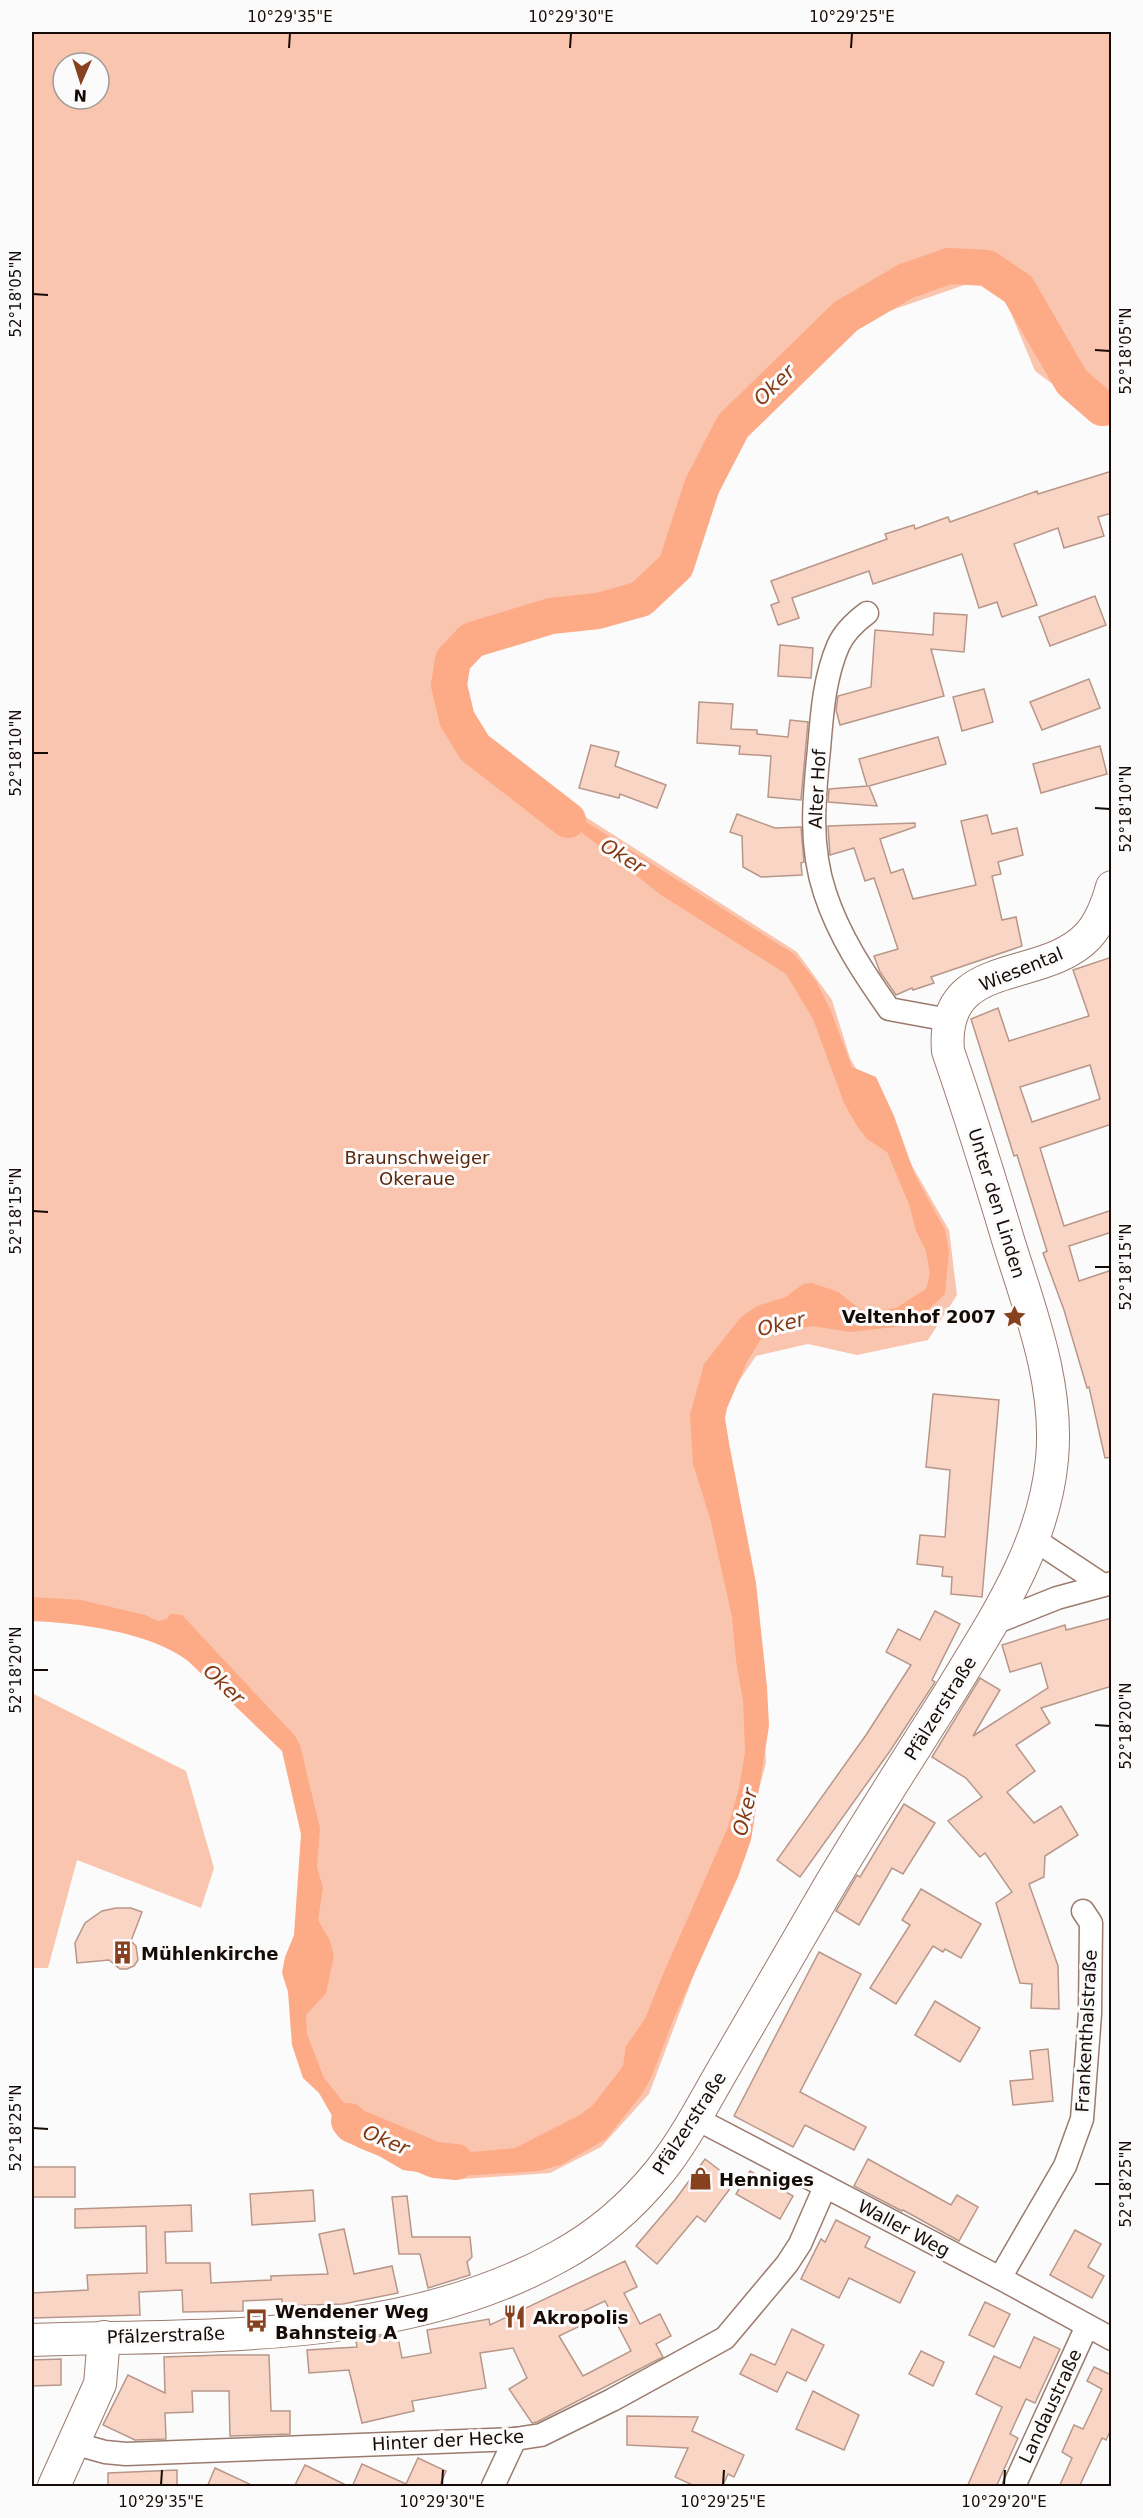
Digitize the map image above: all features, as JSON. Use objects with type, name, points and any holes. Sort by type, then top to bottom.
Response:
[{"type":"street","name":"Alter Hof","points":[[867,612],[850,626],[838,644],[824,698],[813,821],[818,867],[824,892],[840,931],[860,967],[888,1009],[949,1020]]},
{"type":"street","name":"Wiesental","points":[[967,991],[989,979],[1047,960],[1076,946],[1086,938],[1108,906]]},
{"type":"street","name":"Unter den Linden","points":[[967,991],[957,1002],[949,1020],[948,1051],[1034,1324],[1051,1399],[1054,1434],[1052,1464],[1035,1540],[992,1624]]},
{"type":"street","points":[[1035,1540],[1107,1584]]},
{"type":"street","points":[[992,1624],[1057,1598],[1107,1584]]},
{"type":"street","name":"Pfälzerstraße","points":[[32,2340],[310,2328],[401,2314],[471,2295],[514,2279],[589,2240],[624,2212],[662,2169],[695,2118],[830,1885],[992,1624]]},
{"type":"street","name":"Frankenthalstraße","points":[[1000,2277],[1065,2166],[1082,2119],[1090,2014],[1091,1923],[1083,1911]]},
{"type":"street","name":"Waller Weg","points":[[695,2118],[1000,2277],[1112,2339]]},
{"type":"street","name":"Hinter der Hecke","points":[[73,2442],[105,2452],[126,2454],[515,2439],[541,2435],[612,2400],[725,2338],[787,2264],[800,2244],[825,2187]]},
{"type":"street","name":"Landaustraße","points":[[1014,2487],[1087,2326]]},
{"type":"street","points":[[54,2487],[100,2384],[104,2337]]},
{"type":"street","points":[[493,2487],[515,2439]]},
{"type":"green space","name":"Braunschweiger Okeraue","points":[[32,32],[1111,32],[1111,418],[1098,418],[1035,371],[1003,294],[979,280],[866,319],[738,428],[683,570],[629,617],[550,619],[476,643],[459,661],[461,714],[581,814],[797,952],[832,1000],[850,1058],[949,1230],[957,1295],[928,1340],[857,1355],[808,1344],[756,1356],[716,1415],[760,1629],[766,1763],[747,1833],[649,2094],[601,2147],[550,2173],[463,2179],[405,2170],[302,2070],[305,1834],[287,1751],[180,1646],[69,1616],[32,1615]]},
{"type":"green space","points":[[32,1693],[186,1771],[214,1868],[201,1908],[77,1860],[48,1968],[32,1968]]},
{"type":"water","points":[[475,748],[580,818],[794,954],[816,981],[830,1009],[852,1067],[876,1077],[894,1116],[915,1175],[945,1230],[949,1251],[945,1294],[914,1323],[850,1332],[812,1326],[761,1339],[747,1362],[727,1408],[725,1418],[729,1443],[756,1583],[769,1726],[751,1840],[738,1877],[674,2018],[651,2078],[642,2094],[606,2139],[561,2165],[538,2171],[453,2176],[403,2170],[357,2147],[343,2135],[319,2093],[303,2078],[292,2045],[288,1992],[282,1973],[285,1957],[294,1935],[301,1834],[282,1751],[188,1661],[172,1651],[134,1636],[113,1631],[71,1624],[32,1621],[32,1597],[81,1600],[145,1615],[158,1621],[167,1619],[170,1614],[182,1615],[295,1736],[300,1745],[320,1828],[317,1867],[323,1888],[318,1920],[330,1941],[334,1956],[326,1993],[306,2015],[307,2034],[324,2078],[358,2120],[401,2146],[449,2154],[515,2148],[580,2115],[593,2105],[623,2066],[626,2046],[645,2019],[728,1827],[739,1788],[745,1752],[743,1701],[732,1617],[710,1518],[693,1464],[690,1415],[704,1364],[741,1317],[757,1306],[786,1297],[803,1284],[812,1283],[838,1292],[860,1309],[870,1312],[896,1308],[926,1289],[930,1274],[926,1251],[916,1231],[909,1204],[887,1152],[867,1139],[857,1126],[844,1103],[813,1019],[786,974],[661,895]]},
{"type":"building","points":[[1112,471],[1112,513],[1098,517],[1104,536],[1064,548],[1058,528],[1014,544],[1037,605],[1002,617],[997,602],[979,608],[962,554],[873,584],[869,571],[792,598],[799,618],[778,625],[771,605],[779,602],[771,581],[887,539],[885,534],[914,525],[915,529],[948,517],[950,522],[1037,491],[1038,494]]},
{"type":"building","points":[[1095,596],[1106,625],[1050,646],[1039,617]]},
{"type":"building","points":[[934,613],[967,615],[964,652],[931,649],[944,696],[840,725],[836,710],[838,696],[871,687],[875,630],[933,635]]},
{"type":"building","points":[[780,645],[813,648],[811,678],[778,676]]},
{"type":"building","points":[[1089,679],[1100,708],[1042,730],[1030,702]]},
{"type":"building","points":[[984,689],[993,722],[962,731],[953,697]]},
{"type":"building","points":[[699,702],[733,704],[731,729],[757,730],[757,734],[788,737],[790,720],[808,722],[801,800],[768,797],[771,756],[739,754],[740,746],[697,743]]},
{"type":"building","points":[[938,737],[946,764],[869,786],[877,806],[828,802],[829,789],[867,786],[859,759]]},
{"type":"building","points":[[591,745],[619,752],[615,766],[666,785],[657,808],[620,794],[619,798],[579,788]]},
{"type":"building","points":[[1100,746],[1107,774],[1041,793],[1033,764]]},
{"type":"building","points":[[737,814],[775,828],[801,827],[804,862],[801,863],[802,875],[761,877],[743,867],[742,836],[730,832]]},
{"type":"building","points":[[987,815],[992,834],[1017,828],[1023,855],[998,862],[1001,874],[992,876],[1002,920],[1016,917],[1022,946],[931,977],[934,983],[913,990],[912,988],[896,995],[880,972],[874,956],[898,949],[874,878],[865,881],[854,848],[830,855],[828,826],[915,823],[915,827],[880,839],[891,873],[903,869],[913,899],[976,885],[961,821]]},
{"type":"building","points":[[1112,957],[1112,1124],[1040,1148],[1064,1226],[1112,1210],[1112,1232],[1069,1246],[1079,1281],[1112,1270],[1112,1457],[1105,1458],[1089,1387],[1087,1388],[1064,1310],[1043,1253],[1047,1251],[971,1019],[998,1008],[1009,1041],[1089,1016],[1073,970]],"holes":[[[1090,1065],[1100,1099],[1032,1122],[1020,1087]]]},
{"type":"building","points":[[933,1394],[999,1400],[982,1597],[951,1594],[952,1577],[942,1576],[943,1567],[917,1564],[920,1535],[945,1537],[950,1470],[926,1467]]},
{"type":"building","points":[[935,1611],[960,1624],[932,1680],[935,1682],[890,1751],[800,1877],[777,1860],[866,1735],[911,1665],[886,1652],[898,1629],[920,1640]]},
{"type":"building","points":[[1112,1618],[1112,1686],[1041,1708],[1050,1723],[1016,1745],[1035,1771],[1007,1792],[1034,1823],[1061,1806],[1078,1835],[1045,1856],[1044,1877],[1029,1884],[1058,1966],[1059,2009],[1031,2008],[1032,1984],[1020,1983],[996,1903],[1012,1892],[985,1853],[980,1857],[948,1821],[982,1797],[966,1778],[932,1757],[980,1678],[1000,1690],[973,1736],[1048,1688],[1041,1663],[1010,1672],[1002,1645],[1065,1625],[1066,1630]]},
{"type":"building","points":[[904,1804],[935,1823],[903,1874],[892,1868],[859,1925],[836,1911],[857,1875],[860,1877]]},
{"type":"building","points":[[921,1889],[981,1924],[961,1958],[945,1949],[943,1952],[933,1946],[896,2004],[870,1988],[910,1925],[902,1920]]},
{"type":"building","points":[[131,1908],[142,1912],[131,1941],[136,1946],[138,1960],[134,1966],[120,1969],[109,1960],[77,1963],[75,1943],[85,1923],[102,1911]]},
{"type":"building","points":[[819,1952],[861,1974],[800,2092],[866,2127],[854,2150],[805,2125],[793,2147],[734,2116]]},
{"type":"building","points":[[935,2001],[980,2028],[960,2062],[915,2035]]},
{"type":"building","points":[[1048,2049],[1053,2101],[1013,2105],[1010,2081],[1033,2079],[1030,2051]]},
{"type":"building","points":[[705,2159],[735,2182],[705,2222],[697,2216],[657,2264],[636,2246],[675,2200]]},
{"type":"building","points":[[868,2159],[951,2205],[957,2195],[978,2207],[959,2241],[854,2186]]},
{"type":"building","points":[[32,2167],[75,2167],[75,2197],[32,2197]]},
{"type":"building","points":[[750,2171],[793,2196],[780,2219],[736,2194]]},
{"type":"building","points":[[313,2190],[315,2221],[252,2225],[250,2194]]},
{"type":"building","points":[[407,2196],[412,2237],[470,2237],[472,2257],[467,2262],[470,2275],[428,2288],[420,2254],[399,2254],[392,2197]]},
{"type":"building","points":[[191,2205],[192,2231],[165,2232],[166,2263],[210,2263],[211,2283],[271,2280],[271,2276],[328,2274],[319,2234],[344,2229],[354,2274],[392,2266],[398,2293],[343,2304],[282,2306],[282,2299],[243,2301],[243,2311],[183,2312],[182,2290],[139,2292],[140,2315],[32,2318],[32,2293],[88,2290],[87,2275],[147,2273],[146,2226],[75,2228],[75,2209]]},
{"type":"building","points":[[836,2220],[870,2237],[865,2247],[915,2272],[900,2303],[849,2278],[839,2298],[801,2279],[821,2239],[825,2242]]},
{"type":"building","points":[[1075,2230],[1101,2244],[1088,2267],[1104,2276],[1092,2298],[1050,2275]]},
{"type":"building","points":[[625,2261],[637,2287],[624,2293],[640,2324],[660,2314],[671,2336],[656,2344],[663,2357],[532,2423],[509,2389],[527,2378],[513,2348],[480,2353],[486,2388],[412,2401],[414,2411],[362,2423],[349,2370],[309,2373],[307,2350],[357,2347],[356,2341],[397,2333],[402,2358],[431,2353],[427,2330],[489,2319],[490,2325]],"holes":[[[605,2301],[631,2351],[583,2376],[559,2336],[578,2327],[573,2316]]]},
{"type":"building","points":[[985,2302],[1010,2314],[994,2347],[969,2335]]},
{"type":"building","points":[[792,2329],[824,2345],[806,2381],[787,2372],[777,2392],[740,2374],[751,2354],[775,2365]]},
{"type":"building","points":[[1034,2337],[1060,2349],[1035,2403],[1026,2399],[1010,2434],[1018,2438],[996,2487],[967,2487],[1002,2407],[976,2394],[994,2356],[1020,2368]]},
{"type":"building","points":[[921,2351],[944,2362],[933,2386],[909,2374]]},
{"type":"building","points":[[269,2355],[271,2411],[290,2411],[290,2434],[230,2436],[229,2391],[192,2391],[193,2412],[165,2413],[166,2439],[135,2440],[103,2425],[128,2375],[165,2393],[164,2357]]},
{"type":"building","points":[[61,2359],[61,2385],[32,2386],[32,2360]]},
{"type":"building","points":[[1094,2367],[1109,2374],[1112,2370],[1112,2427],[1106,2440],[1102,2438],[1079,2487],[1059,2487],[1072,2458],[1062,2452],[1074,2425],[1083,2429],[1102,2389],[1087,2381]]},
{"type":"building","points":[[813,2391],[859,2415],[844,2450],[796,2429]]},
{"type":"building","points":[[627,2416],[698,2417],[692,2431],[744,2455],[734,2477],[728,2474],[722,2487],[697,2487],[675,2477],[688,2448],[627,2445]]},
{"type":"building","points":[[418,2458],[446,2471],[439,2487],[352,2487],[362,2464],[406,2484]]},
{"type":"building","points":[[305,2465],[350,2487],[294,2487]]},
{"type":"building","points":[[215,2468],[256,2487],[207,2487]]},
{"type":"building","points":[[177,2470],[177,2487],[108,2487],[108,2473]]},
{"type":"waterway","name":"Oker","points":[[568,820],[475,748],[457,719],[449,685],[453,660],[472,640],[551,616],[598,611],[641,599],[676,566],[702,486],[733,426],[846,316],[906,281],[949,266],[987,268],[1018,289],[1072,382],[1102,408],[1112,407]]},
{"type":"waterway","name":"Oker","points":[[349,2121],[352,2125],[435,2160],[456,2162]]},
{"type":"place","name":"Veltenhof 2007","points":[[1014,1316]]},
{"type":"place","name":"Mühlenkirche","points":[[123,1953]]},
{"type":"place","name":"Henniges","points":[[701,2179]]},
{"type":"place","name":"Akropolis","points":[[515,2317]]},
{"type":"place","name":"Wendener Weg Bahnsteig A","points":[[257,2321]]}]
